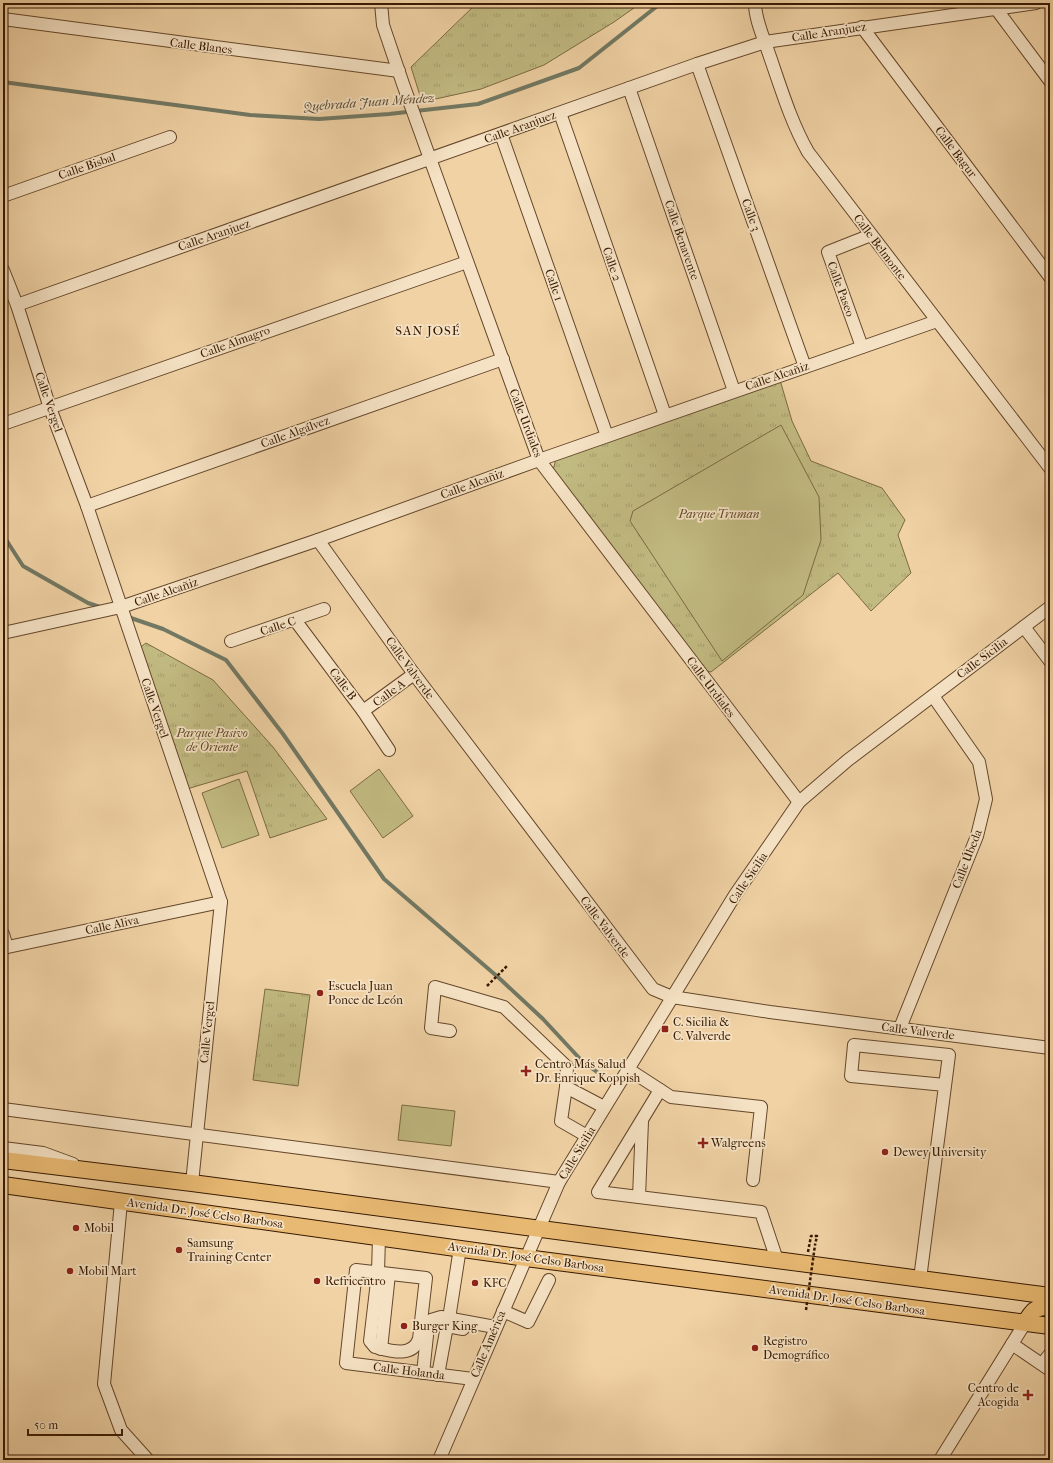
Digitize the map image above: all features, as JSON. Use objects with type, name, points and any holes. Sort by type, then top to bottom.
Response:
[{"type":"main road","points":[[3,1160],[192,1183],[1050,1296]]},
{"type":"main road","name":"Avenida Dr. José Celso Barbosa","points":[[3,1185],[526,1258],[1050,1326]]},
{"type":"main road","points":[[1025,1323],[1032,1311],[1036,1308],[1050,1307]]},
{"type":"street","name":"Calle Urdiales","points":[[381,3],[383,25],[400,71],[403,84],[422,133],[539,460],[799,802]]},
{"type":"street","name":"Calle Belmonte","points":[[755,3],[755,9],[765,42],[796,130],[808,152],[1050,468]]},
{"type":"street","name":"Calle Aranjuez","points":[[17,305],[697,64],[765,42],[862,27],[997,10],[1036,3]]},
{"type":"street","points":[[997,10],[1050,81]]},
{"type":"street","name":"Calle Blanes","points":[[3,19],[400,71]]},
{"type":"street","name":"Calle Bagur","points":[[862,27],[1050,277]]},
{"type":"street","name":"Calle 3","points":[[697,64],[805,366]]},
{"type":"street","name":"Calle Benavente","points":[[629,88],[734,391]]},
{"type":"street","name":"Calle 2","points":[[560,113],[665,415]]},
{"type":"street","name":"Calle 1","points":[[501,134],[607,436]]},
{"type":"street","name":"Calle Bisbal","points":[[3,196],[170,137]]},
{"type":"street","name":"Calle Paseo","points":[[862,347],[828,252],[871,235]]},
{"type":"street","name":"Calle Almagro","points":[[3,424],[259,333],[467,262]]},
{"type":"street","name":"Calle Vergel","points":[[3,270],[17,305],[50,408],[88,506],[221,902],[192,1183]]},
{"type":"street","name":"Calle Alcañiz","points":[[3,633],[121,607],[318,540],[665,415],[937,321]]},
{"type":"street","name":"Calle Algálvez","points":[[88,506],[502,359]]},
{"type":"street","name":"Calle Valverde","points":[[318,540],[414,674],[653,989],[672,997],[770,1012],[1050,1048]]},
{"type":"street","name":"Calle Sicilia","points":[[538,1229],[559,1182],[604,1108],[735,895],[799,802],[848,760],[1050,607]]},
{"type":"street","name":"Calle C","points":[[231,641],[324,610]]},
{"type":"street","name":"Calle B","points":[[295,620],[363,711],[389,750]]},
{"type":"street","points":[[1024,627],[1050,661]]},
{"type":"street","name":"Calle A","points":[[363,711],[414,674]]},
{"type":"street","name":"Calle Úbeda","points":[[900,1028],[977,836],[986,799],[979,762],[933,696]]},
{"type":"street","name":"Calle Aliva","points":[[5,947],[221,902]]},
{"type":"street","points":[[3,934],[5,947]]},
{"type":"street","points":[[450,1031],[431,1028],[435,987],[504,1007],[567,1067],[566,1087],[561,1121],[587,1136]]},
{"type":"street","points":[[920,1279],[949,1055],[854,1045],[851,1076],[945,1085]]},
{"type":"street","points":[[628,1069],[671,1097],[761,1107],[753,1180]]},
{"type":"street","points":[[566,1087],[604,1108]]},
{"type":"street","points":[[660,1090],[598,1192],[761,1212],[777,1260]]},
{"type":"street","points":[[3,1109],[559,1182]]},
{"type":"street","points":[[639,1197],[642,1119]]},
{"type":"street","points":[[3,1148],[43,1153],[90,1170]]},
{"type":"street","points":[[121,1202],[104,1384],[121,1430],[148,1460]]},
{"type":"street","name":"Calle América","points":[[439,1460],[538,1229]]},
{"type":"street","points":[[379,1237],[383,1273],[370,1341],[375,1347],[381,1349],[408,1352],[416,1347],[419,1339],[426,1278],[383,1273]]},
{"type":"street","points":[[438,1375],[460,1248]]},
{"type":"street","name":"Calle Holanda","points":[[383,1273],[356,1270],[346,1362],[473,1379]]},
{"type":"street","points":[[502,1311],[528,1322],[549,1280]]},
{"type":"street","points":[[423,1373],[428,1326],[431,1320],[436,1318],[448,1322],[494,1331]]},
{"type":"street","points":[[940,1460],[1025,1323]]},
{"type":"street","points":[[1012,1344],[1046,1367],[1050,1354]]},
{"type":"path","points":[[487,986],[507,966]]},
{"type":"path","points":[[806,1310],[817,1236],[811,1236],[810,1244]]},
{"type":"green space","points":[[477,3],[641,3],[614,22],[544,65],[481,89],[422,102],[411,67]]},
{"type":"green space","name":"Parque Truman","points":[[780,380],[792,421],[811,461],[882,488],[905,520],[898,535],[911,573],[871,611],[838,573],[711,672],[702,670],[553,470],[556,459]]},
{"type":"green space","points":[[781,425],[819,497],[821,540],[803,595],[722,661],[630,521],[633,511]]},
{"type":"green space","name":"Parque Pasivo de Oriente","points":[[146,643],[213,680],[273,747],[327,819],[270,838],[247,771],[187,789],[138,649]]},
{"type":"green space","points":[[379,769],[413,816],[383,838],[350,791]]},
{"type":"green space","points":[[239,779],[259,835],[222,848],[202,793]]},
{"type":"green space","points":[[265,989],[310,995],[298,1086],[253,1080]]},
{"type":"green space","points":[[402,1105],[455,1111],[451,1146],[398,1140]]},
{"type":"waterway","name":"Quebrada Juan Méndez","points":[[3,82],[250,115],[319,119],[389,114],[478,104],[579,68],[661,3]]},
{"type":"waterway","points":[[3,535],[23,566],[88,603],[100,607]]},
{"type":"waterway","points":[[128,617],[163,629],[226,660],[283,734],[384,879],[499,978],[543,1019],[582,1061],[597,1072]]},
{"type":"place","name":"Escuela Juan Ponce de León","points":[[320,993]]},
{"type":"place","name":"C. Sicilia & C. Valverde","points":[[665,1029]]},
{"type":"place","name":"Centro Más Salud Dr. Enrique Koppish","points":[[526,1071]]},
{"type":"place","name":"Walgreens","points":[[703,1143]]},
{"type":"place","name":"Dewey University","points":[[885,1152]]},
{"type":"place","name":"Mobil","points":[[76,1228]]},
{"type":"place","name":"Samsung Training Center","points":[[179,1250]]},
{"type":"place","name":"Mobil Mart","points":[[70,1271]]},
{"type":"place","name":"Refricentro","points":[[317,1281]]},
{"type":"place","name":"KFC","points":[[475,1283]]},
{"type":"place","name":"Burger King","points":[[404,1326]]},
{"type":"place","name":"Registro Demográfico","points":[[755,1348]]},
{"type":"place","name":"Centro de Acogida","points":[[1028,1395]]},
{"type":"district","name":"SAN JOSÉ","points":[[428,330]]}]
